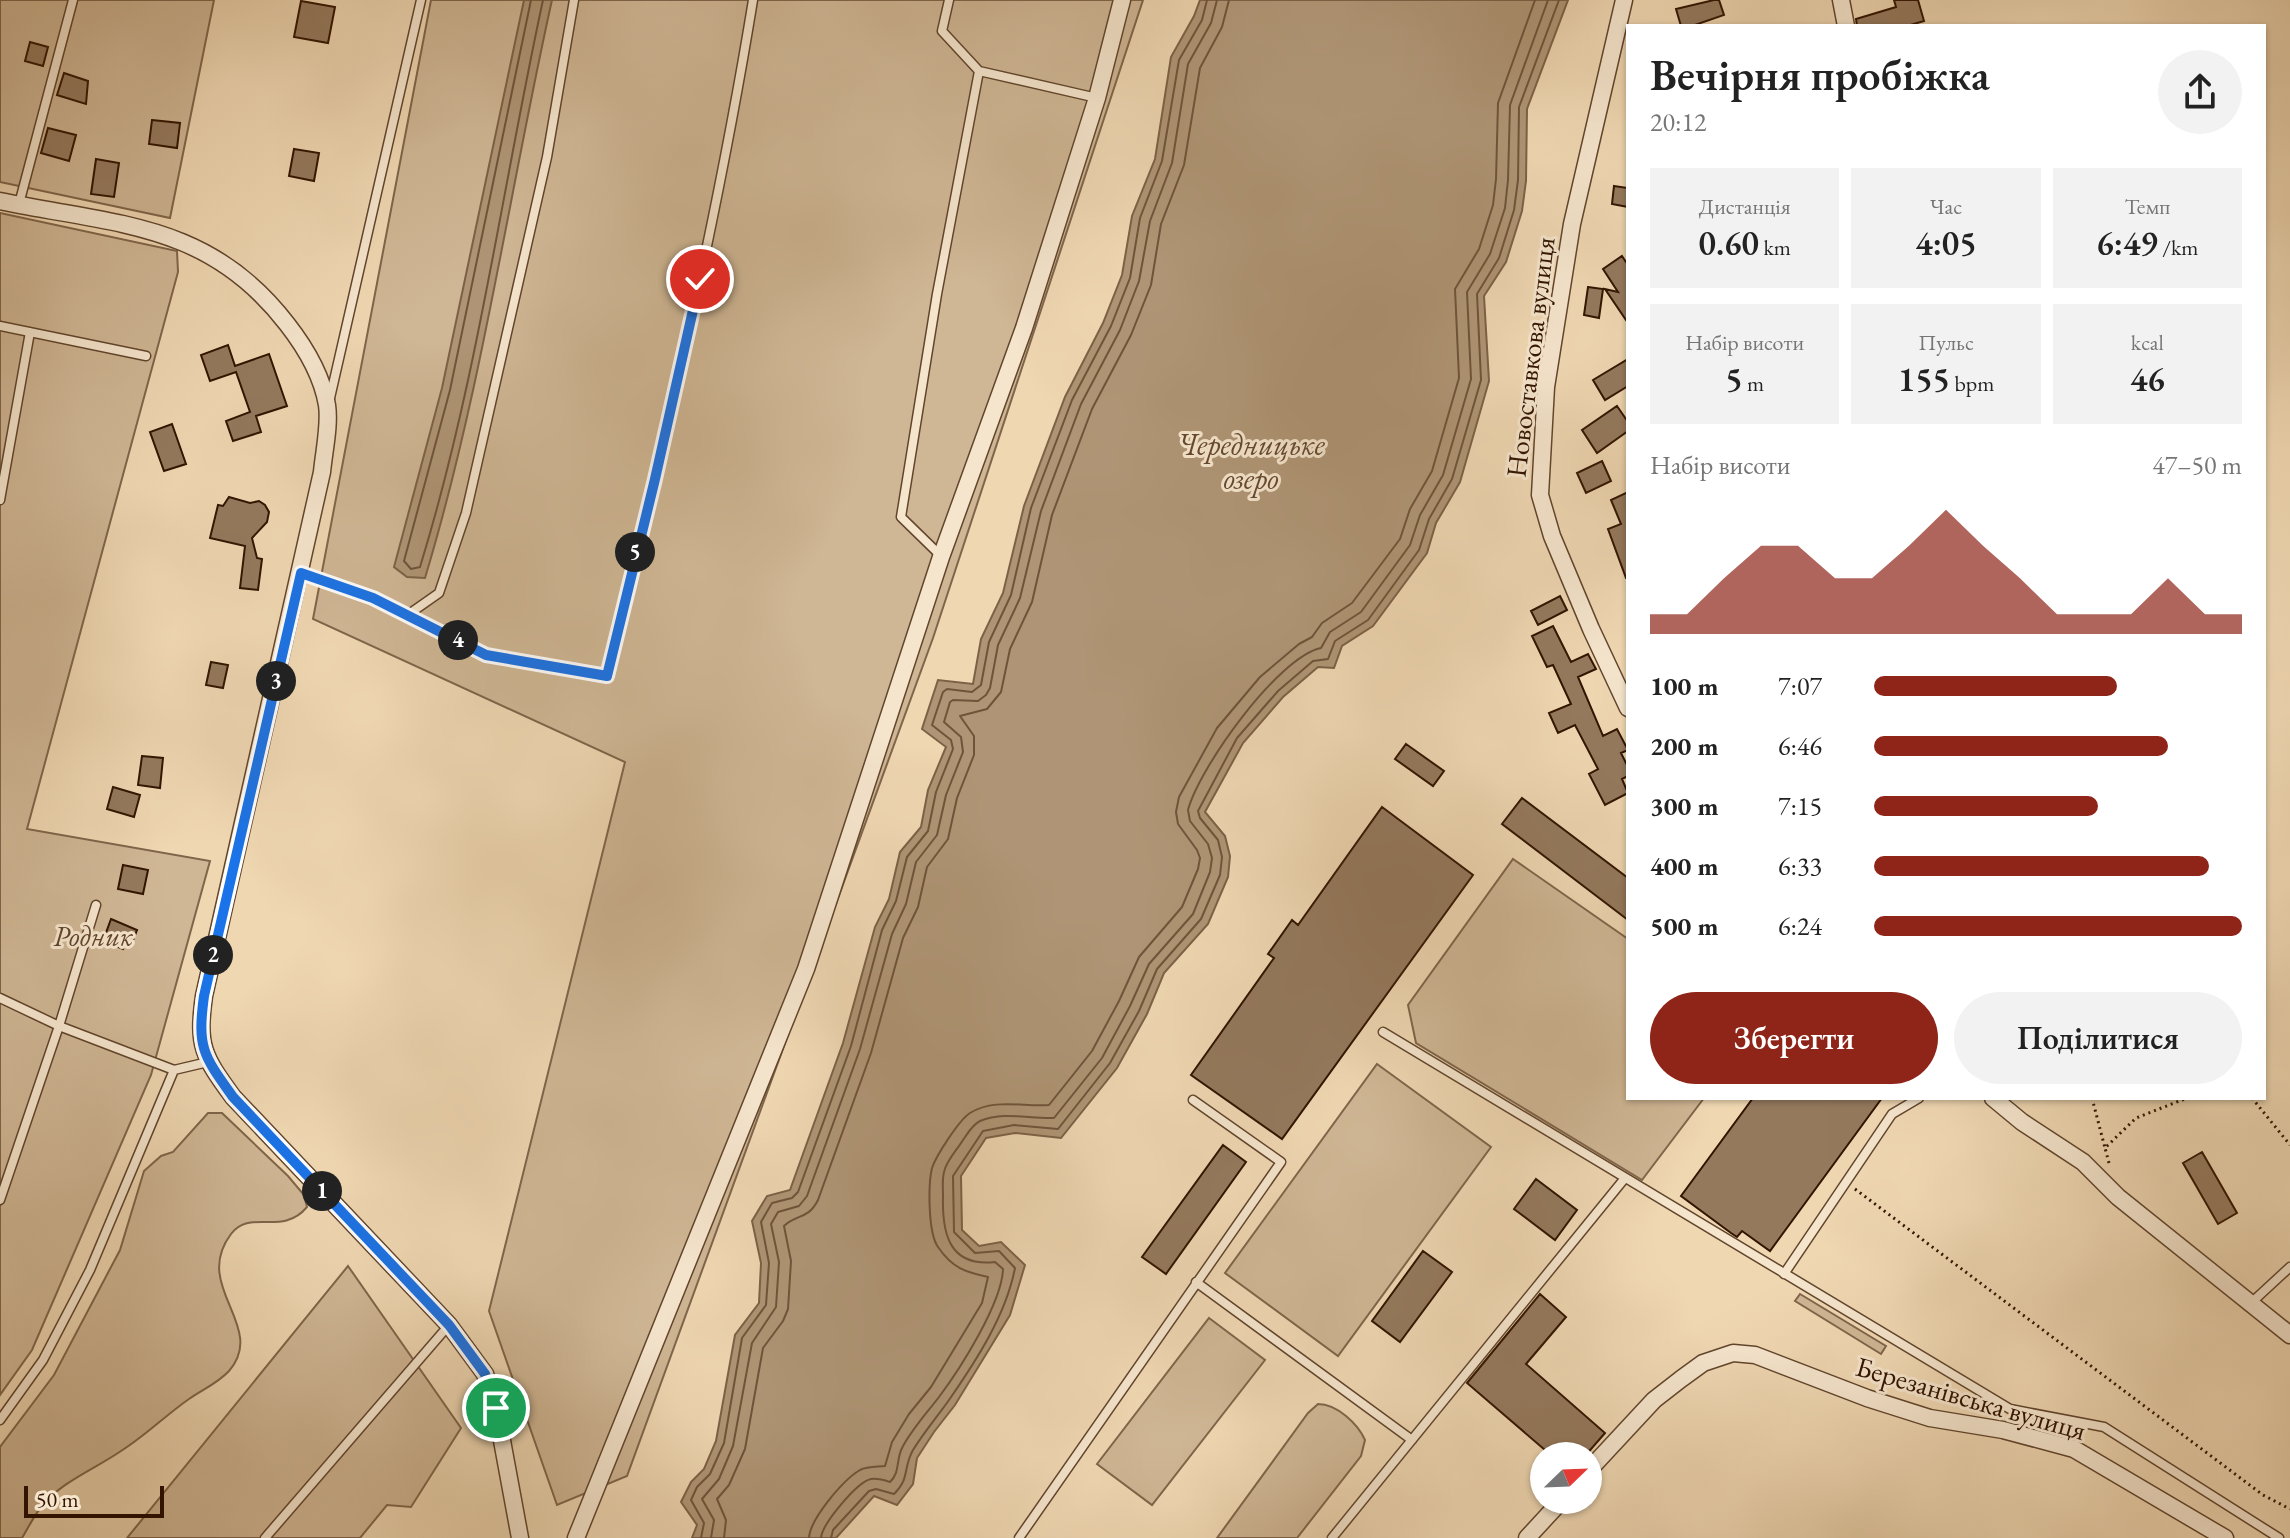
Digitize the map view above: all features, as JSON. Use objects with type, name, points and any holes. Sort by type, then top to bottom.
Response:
[{"type":"street","points":[[576,1538],[806,969],[941,557],[1024,328],[1097,98],[1122,0]]},
{"type":"street","name":"Новоставкова вулиця","points":[[1624,0],[1569,238],[1546,387],[1540,495],[1552,536],[1626,704]]},
{"type":"street","points":[[1841,0],[1846,24]]},
{"type":"street","points":[[0,201],[155,231],[201,249],[243,275],[272,304],[297,337],[316,370],[328,407],[322,472],[204,996],[199,1031],[208,1062],[233,1097],[449,1325],[485,1374],[496,1408],[520,1538]]},
{"type":"street","points":[[1995,1100],[2022,1122],[2083,1162],[2118,1197],[2290,1335]]},
{"type":"street","name":"Березанівська вулиця","points":[[1602,1456],[1654,1400],[1703,1363],[1733,1353],[1755,1355],[1867,1398],[1930,1418],[2003,1430],[2074,1449],[2225,1538]]},
{"type":"street","points":[[1527,1538],[1549,1514]]},
{"type":"lane","points":[[19,205],[73,0]]},
{"type":"lane","points":[[328,407],[421,0]]},
{"type":"lane","points":[[409,614],[439,593],[466,513],[547,157],[574,0]]},
{"type":"lane","points":[[301,573],[373,598],[486,655],[607,676],[655,479],[733,125],[753,0]]},
{"type":"lane","points":[[949,0],[942,31],[979,71],[1097,98]]},
{"type":"lane","points":[[941,557],[901,517],[937,294],[979,71]]},
{"type":"lane","points":[[0,326],[146,356]]},
{"type":"lane","points":[[0,500],[30,332]]},
{"type":"lane","points":[[0,1200],[96,905]]},
{"type":"lane","points":[[0,998],[59,1026],[174,1070],[208,1062]]},
{"type":"lane","points":[[1383,1032],[2010,1409],[2104,1427],[2279,1538]]},
{"type":"lane","points":[[0,1420],[43,1360],[90,1270],[174,1070]]},
{"type":"lane","points":[[1019,1538],[1281,1162],[1193,1100]]},
{"type":"lane","points":[[1784,1274],[1892,1114],[1916,1100]]},
{"type":"lane","points":[[1332,1538],[1625,1178]]},
{"type":"lane","points":[[2251,1303],[2290,1267]]},
{"type":"lane","points":[[1196,1282],[1412,1440]]},
{"type":"lane","points":[[265,1538],[449,1325]]},
{"type":"path","points":[[2094,1100],[2118,1197]]},
{"type":"path","points":[[2105,1148],[2136,1118],[2182,1100]]},
{"type":"path","points":[[2254,1100],[2290,1145]]},
{"type":"path","points":[[1846,1182],[2250,1486],[2290,1509]]},
{"type":"green space","points":[[0,0],[214,0],[170,218],[0,182]]},
{"type":"green space","points":[[431,0],[1143,0],[933,638],[627,1476],[557,1505],[489,1311],[625,762],[313,619]]},
{"type":"green space","name":"Родник","points":[[0,213],[177,251],[178,272],[27,829],[210,861],[151,1075],[32,1350],[0,1395]]},
{"type":"green space","points":[[1513,859],[1626,938],[1626,1100],[1702,1100],[1642,1180],[1416,1043],[1408,1005]]},
{"type":"green space","points":[[1377,1064],[1491,1147],[1338,1356],[1225,1273]]},
{"type":"green space","points":[[208,1113],[222,1113],[288,1176],[304,1195],[307,1207],[287,1220],[247,1223],[239,1227],[231,1234],[221,1253],[219,1271],[240,1338],[239,1354],[220,1379],[180,1405],[130,1445],[49,1498],[22,1538],[0,1538],[0,1447],[54,1375],[120,1250],[144,1171],[161,1156],[173,1152]]},
{"type":"green space","points":[[348,1266],[461,1428],[411,1507],[387,1505],[360,1538],[127,1538]]},
{"type":"green space","points":[[1800,1294],[1886,1346],[1881,1354],[1795,1301]]},
{"type":"green space","points":[[1209,1318],[1265,1360],[1152,1505],[1097,1464]]},
{"type":"green space","points":[[1318,1404],[1339,1411],[1357,1428],[1365,1440],[1361,1456],[1297,1538],[1217,1538],[1308,1413]]},
{"type":"water","points":[[524,0],[552,0],[494,290],[463,435],[425,578],[407,577],[394,567],[442,388]]},
{"type":"water","name":"Чередницьке озеро","points":[[1200,0],[1568,0],[1527,109],[1526,181],[1522,211],[1506,262],[1484,296],[1489,381],[1460,482],[1436,523],[1427,553],[1373,626],[1342,646],[1334,668],[1318,667],[1283,697],[1243,743],[1205,812],[1225,836],[1230,856],[1228,877],[1208,924],[1164,973],[1147,1014],[1117,1068],[1061,1138],[1015,1133],[986,1138],[961,1176],[962,1230],[979,1246],[1001,1242],[1025,1265],[1010,1315],[955,1405],[917,1458],[913,1484],[897,1505],[874,1496],[836,1538],[692,1538],[697,1525],[681,1502],[691,1482],[704,1469],[716,1441],[735,1335],[759,1303],[761,1263],[752,1221],[767,1196],[790,1190],[843,1043],[875,927],[889,899],[900,852],[921,827],[928,790],[946,747],[922,729],[938,680],[973,684],[981,639],[1003,593],[1024,506],[1065,397],[1103,323],[1122,275],[1132,216],[1155,159],[1171,57]]},
{"type":"building","points":[[1719,0],[1724,15],[1698,24],[1680,24],[1676,9]]},
{"type":"building","points":[[1894,0],[1918,0],[1924,21],[1914,24],[1857,24],[1856,19],[1896,7]]},
{"type":"building","points":[[301,1],[335,7],[328,43],[294,37]]},
{"type":"building","points":[[30,42],[48,47],[43,66],[25,61]]},
{"type":"building","points":[[64,73],[88,81],[86,104],[57,95]]},
{"type":"building","points":[[152,120],[180,123],[177,148],[149,144]]},
{"type":"building","points":[[48,128],[76,135],[69,161],[41,153]]},
{"type":"building","points":[[294,149],[319,153],[314,181],[289,176]]},
{"type":"building","points":[[96,159],[119,163],[114,197],[91,194]]},
{"type":"building","points":[[1614,186],[1626,188],[1626,207],[1612,204]]},
{"type":"building","points":[[1622,256],[1626,262],[1626,320],[1605,289],[1618,292],[1603,269]]},
{"type":"building","points":[[1588,287],[1603,289],[1599,318],[1584,315]]},
{"type":"building","points":[[228,345],[235,366],[269,354],[287,406],[256,416],[261,432],[233,441],[226,421],[250,412],[236,372],[210,381],[201,355]]},
{"type":"building","points":[[1626,360],[1626,387],[1605,400],[1593,380]]},
{"type":"building","points":[[1617,406],[1626,419],[1626,432],[1597,453],[1582,430]]},
{"type":"building","points":[[172,424],[186,464],[164,471],[150,432]]},
{"type":"building","points":[[1602,461],[1611,481],[1586,493],[1577,473]]},
{"type":"building","points":[[1626,493],[1626,578],[1608,529],[1621,524],[1611,500]]},
{"type":"building","points":[[229,497],[250,503],[259,501],[269,512],[267,522],[252,538],[257,558],[262,559],[258,590],[240,588],[245,546],[210,538],[218,505],[223,506]]},
{"type":"building","points":[[1560,596],[1567,610],[1538,625],[1531,611]]},
{"type":"building","points":[[1553,626],[1571,662],[1588,654],[1596,669],[1578,677],[1603,736],[1617,729],[1626,746],[1626,751],[1621,753],[1626,763],[1626,777],[1622,779],[1626,794],[1605,805],[1589,774],[1598,769],[1575,725],[1558,733],[1549,713],[1571,704],[1553,665],[1547,667],[1532,636]]},
{"type":"building","points":[[211,662],[228,665],[223,688],[206,685]]},
{"type":"building","points":[[1406,744],[1444,771],[1433,786],[1395,759]]},
{"type":"building","points":[[142,756],[163,758],[160,788],[138,785]]},
{"type":"building","points":[[113,787],[140,795],[134,817],[107,809]]},
{"type":"building","points":[[1522,798],[1626,876],[1626,918],[1502,824]]},
{"type":"building","points":[[1382,807],[1473,875],[1282,1139],[1191,1075],[1274,958],[1268,954],[1292,920],[1298,925]]},
{"type":"building","points":[[123,865],[148,870],[143,894],[118,889]]},
{"type":"building","points":[[111,919],[137,930],[132,943],[125,942],[123,949],[103,941]]},
{"type":"building","points":[[1752,1100],[1881,1100],[1770,1251],[1742,1231],[1737,1237],[1681,1196]]},
{"type":"building","points":[[1223,1145],[1246,1162],[1166,1274],[1142,1257]]},
{"type":"building","points":[[2202,1152],[2237,1213],[2218,1224],[2183,1163]]},
{"type":"building","points":[[1536,1179],[1577,1210],[1555,1240],[1514,1209]]},
{"type":"building","points":[[1423,1251],[1452,1272],[1400,1342],[1372,1321]]},
{"type":"building","points":[[1540,1294],[1566,1317],[1526,1364],[1605,1433],[1597,1442],[1536,1442],[1467,1383]]},
{"type":"route","points":[[496,1408],[485,1374],[449,1325],[233,1097],[208,1062],[199,1031],[204,996],[301,573],[373,598],[486,655],[607,676],[700,279]]}]
